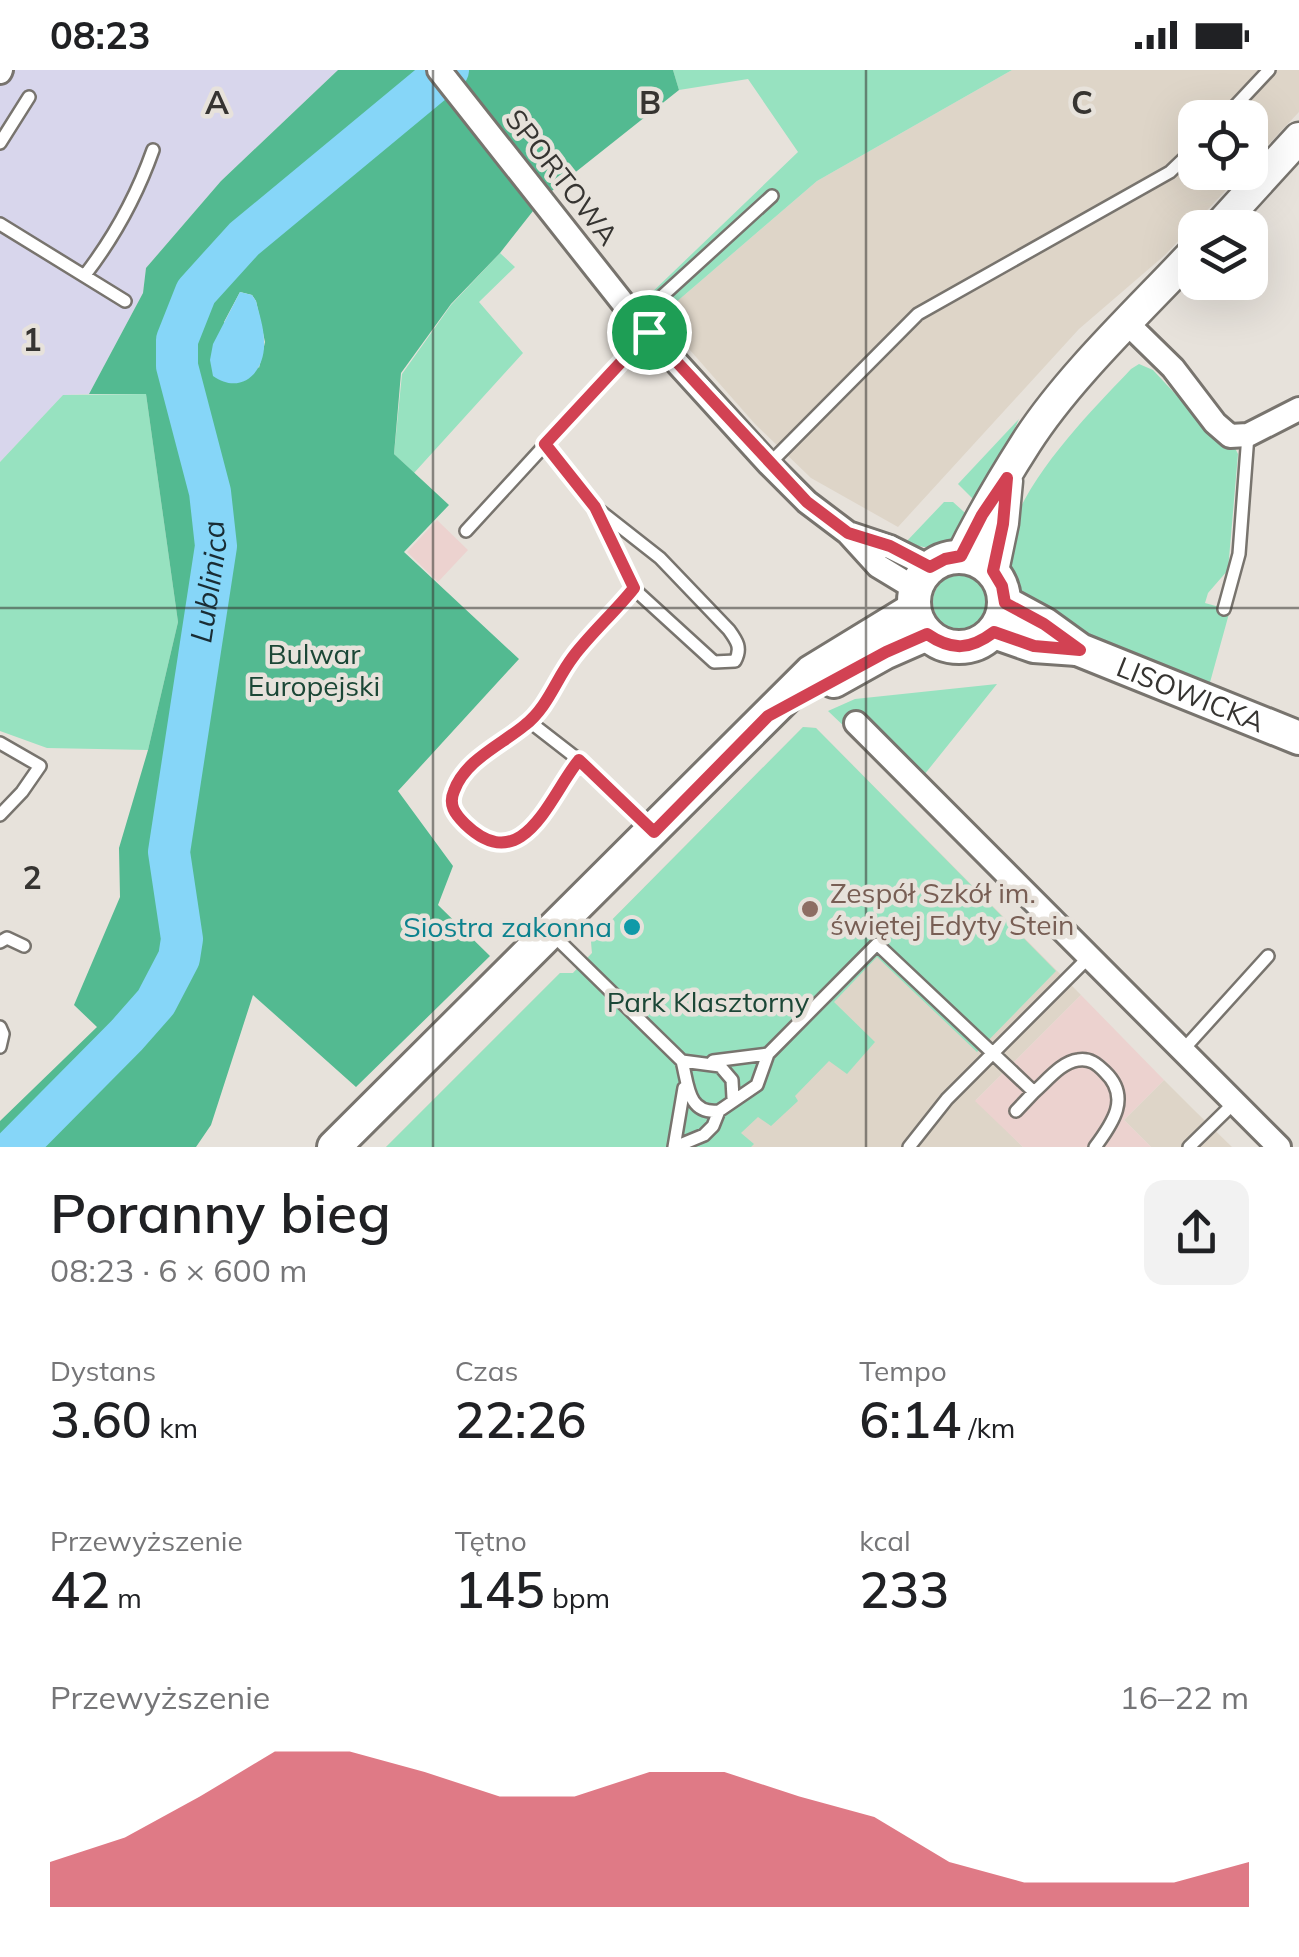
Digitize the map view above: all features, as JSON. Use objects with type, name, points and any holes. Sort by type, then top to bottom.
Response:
[{"type":"main road","points":[[334,1147],[811,672],[930,591],[978,561],[993,571],[1002,586],[999,617],[979,643],[961,648],[942,644],[930,591]]},
{"type":"main road","name":"LISOWICKA","points":[[999,617],[1034,646],[1080,650],[1299,738]]},
{"type":"street","name":"SPORTOWA","points":[[439,70],[643,325],[769,464],[807,502],[848,533],[878,566],[930,591]]},
{"type":"street","points":[[1233,210],[1299,138]]},
{"type":"street","points":[[930,591],[1007,478],[1026,442],[1060,398],[1178,270]]},
{"type":"street","points":[[1128,324],[1230,436],[1248,435],[1299,409]]},
{"type":"street","points":[[993,571],[1007,478]]},
{"type":"street","points":[[856,724],[1279,1147]]},
{"type":"lane","points":[[1241,100],[1269,70]]},
{"type":"lane","points":[[0,143],[29,97]]},
{"type":"lane","points":[[85,276],[129,211],[152,150]]},
{"type":"lane","points":[[769,464],[918,314],[1178,164]]},
{"type":"lane","points":[[466,531],[545,444],[643,325],[772,196]]},
{"type":"lane","points":[[0,224],[124,301]]},
{"type":"lane","points":[[1224,609],[1238,554],[1248,435]]},
{"type":"lane","points":[[545,444],[595,507],[634,588],[714,662],[735,661],[738,642],[729,630],[660,558],[595,507]]},
{"type":"lane","points":[[579,760],[566,775],[547,813],[532,829],[512,840],[490,842],[456,815],[451,804],[465,770],[530,722],[573,657],[634,588]]},
{"type":"lane","points":[[530,722],[579,760],[654,832]]},
{"type":"lane","points":[[0,743],[40,766],[0,814]]},
{"type":"lane","points":[[551,933],[682,1061],[685,1084],[675,1147]]},
{"type":"lane","points":[[0,942],[7,938],[24,946]]},
{"type":"lane","points":[[675,1147],[704,1135],[714,1126],[719,1111],[757,1085],[768,1054],[877,944],[1034,1092]]},
{"type":"lane","points":[[1182,1051],[1268,956]]},
{"type":"lane","points":[[909,1147],[948,1099],[1088,957]]},
{"type":"lane","points":[[0,1027],[0,1047]]},
{"type":"lane","points":[[682,1061],[768,1054]]},
{"type":"lane","points":[[1016,1111],[1062,1067],[1077,1060],[1094,1062],[1114,1082],[1120,1104],[1095,1147]]},
{"type":"lane","points":[[706,1062],[728,1072],[733,1098]]},
{"type":"lane","points":[[685,1084],[695,1104],[710,1112],[719,1111]]},
{"type":"lane","points":[[1189,1147],[1234,1102]]},
{"type":"shaded area","points":[[13,70],[338,70],[221,181],[146,268],[143,293],[89,394],[63,395],[0,462],[0,79],[5,83]]},
{"type":"shaded area","points":[[1012,70],[1299,70],[1299,112],[1268,145],[1268,100],[1178,100],[1178,190],[1226,190],[1207,210],[1178,210],[1178,241],[1079,329],[898,527],[811,478],[755,424],[660,316],[817,181]]},
{"type":"shaded area","points":[[437,520],[468,550],[438,582],[407,552]]},
{"type":"shaded area","name":"Park Klasztorny","points":[[803,727],[816,728],[1081,995],[976,1100],[1023,1147],[386,1147],[560,973],[573,973],[592,953],[591,941]]},
{"type":"shaded area","points":[[1081,995],[1164,1080],[1124,1120],[1151,1147],[1023,1147],[975,1101]]},
{"type":"shaded area","points":[[1164,1080],[1232,1147],[1151,1147],[1124,1120]]},
{"type":"green space","name":"Bulwar Europejski","points":[[338,70],[423,70],[533,211],[500,253],[451,304],[401,373],[394,454],[449,505],[404,552],[519,659],[398,791],[453,866],[438,905],[490,956],[356,1087],[253,995],[211,1125],[196,1147],[0,1147],[0,1121],[97,1027],[74,1005],[120,897],[119,848],[148,750],[178,622],[146,394],[89,394],[143,293],[146,268],[221,181]],"holes":[[[240,292],[252,295],[265,342],[259,368],[224,322]]]},
{"type":"green space","points":[[453,70],[673,70],[679,90],[548,194]]},
{"type":"green space","points":[[673,70],[1012,70],[817,181],[660,316],[645,299],[798,152],[748,79],[679,90]]},
{"type":"green space","points":[[500,253],[515,267],[479,302],[523,353],[414,473],[394,454],[402,374],[451,305]]},
{"type":"green space","points":[[1139,364],[1153,370],[1218,440],[1235,448],[1238,454],[1228,570],[1208,593],[1205,603],[1230,610],[1209,686],[1051,620],[1017,594],[1007,567],[1009,537],[1041,473],[1089,413]]},
{"type":"green space","points":[[146,394],[178,622],[148,750],[47,748],[0,731],[0,462],[63,395]]},
{"type":"green space","points":[[1019,419],[979,505],[958,484]]},
{"type":"green space","points":[[944,502],[953,502],[973,520],[958,535],[936,547],[906,542]]},
{"type":"green space","points":[[961,574],[981,582],[989,602],[981,622],[961,630],[941,622],[933,602],[941,582]]},
{"type":"green space","points":[[997,684],[924,775],[865,716],[848,730],[828,711],[855,699]]},
{"type":"green space","name":"Park Klasztorny","points":[[803,727],[816,728],[1056,971],[977,1052],[877,957],[834,1002],[875,1042],[847,1074],[829,1061],[795,1096],[798,1101],[771,1126],[758,1117],[741,1133],[754,1144],[751,1147],[386,1147],[560,973],[573,973],[592,953],[591,941]]},
{"type":"water","points":[[240,292],[252,295],[256,301],[264,352],[250,378],[223,382],[213,376],[213,344]]},
{"type":"waterway","name":"Lublinica","points":[[16,1147],[156,1002],[179,958],[182,939],[169,852],[216,546],[210,492],[177,366],[177,340],[196,292],[244,239],[448,70]]},
{"type":"place","name":"Zespół Szkół im. świętej Edyty Stein","points":[[810,909]]},
{"type":"place","name":"Siostra zakonna","points":[[632,927]]},
{"type":"route","points":[[649,332],[807,502],[848,533],[890,546],[930,567],[961,556],[1007,478],[993,571],[1002,586],[1005,603],[1080,650],[1034,646],[994,632],[979,643],[961,648],[942,644],[927,634],[768,716],[654,832],[579,760],[566,775],[547,813],[532,829],[512,840],[490,842],[475,833],[456,815],[451,804],[465,770],[530,722],[573,657],[634,588],[595,507],[545,444],[649,332]]}]
